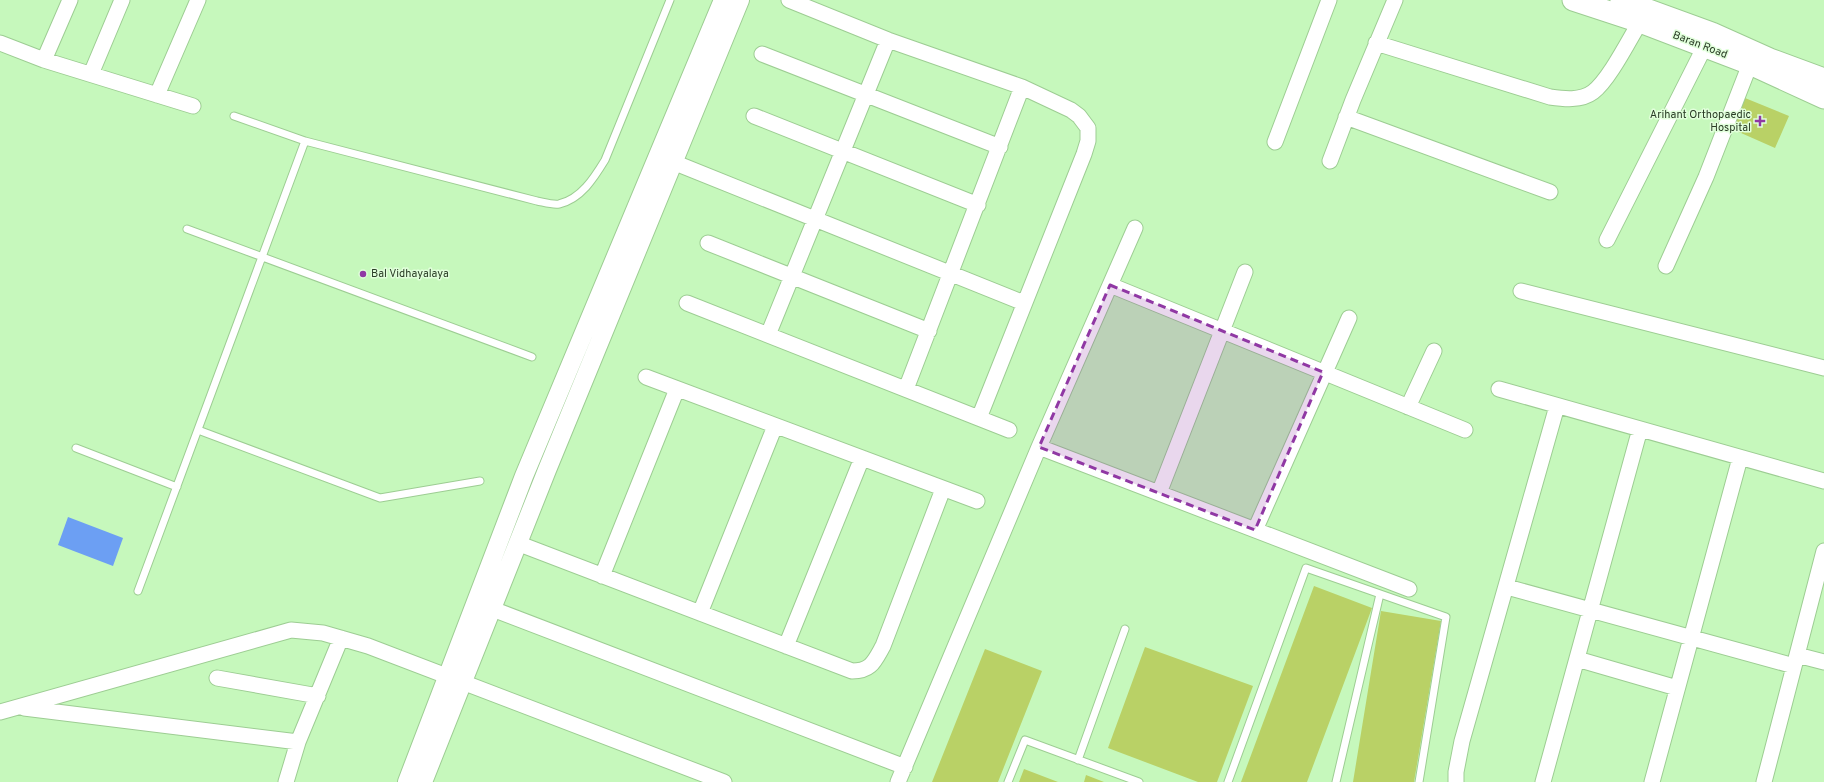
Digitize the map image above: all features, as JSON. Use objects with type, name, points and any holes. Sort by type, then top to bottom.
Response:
[{"type":"main road","name":"Baran Road","points":[[1572,0],[1640,22],[1708,40],[1770,59],[1824,79]]},
{"type":"main road","name":"Baran Road","points":[[1621,0],[1708,40],[1750,64],[1824,98]]},
{"type":"street","points":[[44,60],[70,0]]},
{"type":"street","points":[[90,74],[122,0]]},
{"type":"street","points":[[157,95],[198,0]]},
{"type":"street","points":[[483,606],[518,543],[666,159],[723,0]]},
{"type":"street","points":[[407,782],[455,678],[483,606],[524,476],[666,159],[740,0]]},
{"type":"street","points":[[789,0],[888,40],[1022,87],[1071,110],[1079,116],[1088,128],[1088,141],[1084,154],[979,418]]},
{"type":"street","points":[[1276,142],[1329,0]]},
{"type":"street","points":[[1330,161],[1376,43],[1396,0]]},
{"type":"street","points":[[1376,43],[1550,97],[1571,100],[1592,93],[1610,73],[1640,22]]},
{"type":"street","points":[[768,335],[888,40]]},
{"type":"street","points":[[1607,240],[1708,40]]},
{"type":"street","points":[[0,43],[44,60],[193,106]]},
{"type":"street","points":[[762,54],[1000,147]]},
{"type":"street","points":[[1666,266],[1706,177],[1750,64]]},
{"type":"street","points":[[906,389],[978,205],[1022,87]]},
{"type":"street","points":[[754,116],[978,205]]},
{"type":"street","points":[[1346,117],[1550,192]]},
{"type":"street","points":[[666,159],[1024,303]]},
{"type":"street","points":[[898,782],[1038,447],[1135,228]]},
{"type":"street","points":[[708,243],[929,331]]},
{"type":"street","points":[[1159,493],[1245,272]]},
{"type":"street","points":[[1110,285],[1465,430]]},
{"type":"street","points":[[1521,291],[1824,368]]},
{"type":"street","points":[[687,303],[1009,430]]},
{"type":"street","points":[[1255,530],[1323,372],[1349,318]]},
{"type":"street","points":[[1408,407],[1434,351]]},
{"type":"street","points":[[646,377],[977,502]]},
{"type":"street","points":[[602,576],[677,389]]},
{"type":"street","points":[[1499,389],[1824,482]]},
{"type":"street","points":[[1456,782],[1456,772],[1462,741],[1557,406]]},
{"type":"street","points":[[700,613],[775,426]]},
{"type":"street","points":[[1543,782],[1640,429]]},
{"type":"street","points":[[1038,447],[1409,589]]},
{"type":"street","points":[[786,646],[862,458]]},
{"type":"street","points":[[1652,782],[1740,458]]},
{"type":"street","points":[[518,543],[852,671],[863,671],[874,662],[883,646],[942,489]]},
{"type":"street","points":[[1764,782],[1824,552]]},
{"type":"street","points":[[1506,587],[1691,638],[1796,660],[1824,662]]},
{"type":"street","points":[[483,606],[905,767]]},
{"type":"street","points":[[0,712],[291,630],[323,633],[368,646],[455,678],[724,782]]},
{"type":"street","points":[[286,782],[298,742],[341,638]]},
{"type":"street","points":[[1577,659],[1677,688]]},
{"type":"street","points":[[217,678],[318,696]]},
{"type":"street","points":[[423,782],[455,678]]},
{"type":"street","points":[[17,707],[298,742]]},
{"type":"lane","points":[[234,116],[306,141],[537,201],[557,204],[573,199],[591,182],[605,160],[670,0]]},
{"type":"lane","points":[[138,591],[306,141]]},
{"type":"lane","points":[[187,229],[532,357]]},
{"type":"lane","points":[[198,430],[380,498],[480,481]]},
{"type":"lane","points":[[76,448],[177,487]]},
{"type":"lane","points":[[1228,782],[1306,568],[1446,617],[1419,782]]},
{"type":"lane","points":[[1336,782],[1380,594]]},
{"type":"lane","points":[[1078,760],[1125,629]]},
{"type":"lane","points":[[1008,782],[1025,740],[1139,782]]},
{"type":"highlighted area","points":[[1110,285],[1323,372],[1255,530],[1039,447]]},
{"type":"water","points":[[68,517],[123,538],[113,566],[58,545]]},
{"type":"building","points":[[1745,98],[1789,116],[1775,148],[1732,129]]},
{"type":"building","points":[[1314,586],[1372,608],[1307,782],[1241,782]]},
{"type":"building","points":[[1381,611],[1441,621],[1414,782],[1353,782]]},
{"type":"building","points":[[1145,647],[1253,686],[1217,782],[1198,782],[1108,748]]},
{"type":"building","points":[[985,649],[1042,671],[998,782],[932,782]]},
{"type":"building","points":[[1024,769],[1058,782],[1019,782]]},
{"type":"building","points":[[1086,775],[1104,782],[1084,782]]},
{"type":"place","name":"Arihant Orthopaedic Hospital","points":[[1760,121]]},
{"type":"place","name":"Bal Vidhayalaya","points":[[363,274]]}]
